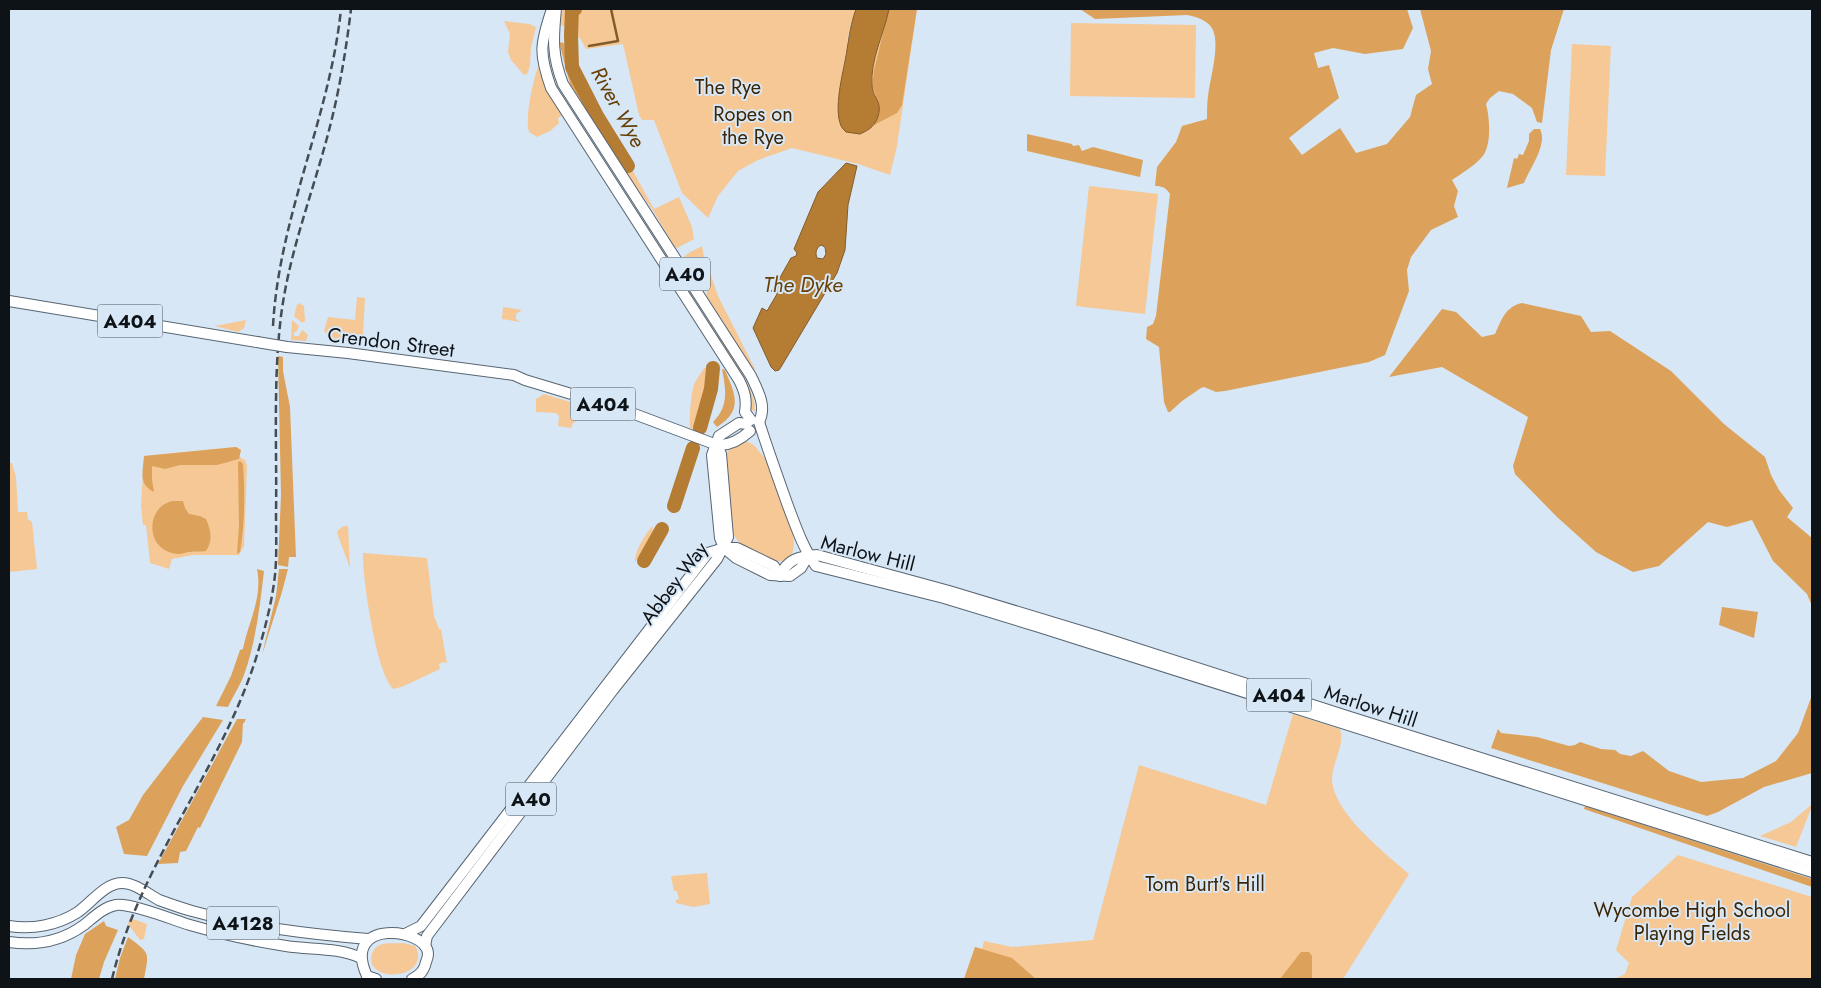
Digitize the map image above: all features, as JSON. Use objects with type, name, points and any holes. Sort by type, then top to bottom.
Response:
[{"type":"main road","name":"A40","points":[[554,9],[553,38],[556,68],[563,84],[752,376],[763,413],[753,426],[746,412],[746,394],[740,380],[551,88],[544,67],[542,44],[554,9]]},
{"type":"main road","points":[[582,135],[592,130]]},
{"type":"main road","name":"Crendon Street","points":[[9,301],[287,347],[348,353],[510,375],[621,409],[717,445]]},
{"type":"main road","points":[[739,423],[753,426],[768,452],[808,556],[801,568],[790,576],[770,576],[736,558],[724,548],[720,538],[712,455],[717,445],[719,436],[739,423]]},
{"type":"main road","name":"Abbey Way","points":[[405,934],[421,926],[610,687],[704,576],[724,548]]},
{"type":"main road","name":"Marlow Hill","points":[[808,556],[817,555],[949,591],[1101,637],[1812,862]]},
{"type":"main road","name":"Marlow Hill","points":[[808,556],[816,566],[944,598],[1029,624],[1812,872]]},
{"type":"main road","name":"Abbey Way","points":[[412,979],[424,969],[428,953],[425,946],[427,936],[610,687]]},
{"type":"main road","name":"A4128","points":[[9,926],[33,927],[59,922],[76,913],[113,884],[124,883],[170,904],[274,930],[368,939]]},
{"type":"main road","name":"A4128","points":[[9,942],[22,944],[44,942],[63,937],[71,934],[107,908],[123,905],[191,926],[288,946],[348,952],[361,958]]},
{"type":"main road","points":[[370,978],[361,958],[368,939],[372,936],[388,932],[405,934],[416,938],[425,946]]},
{"type":"green space","name":"The Rye","points":[[563,9],[856,9],[851,23],[847,41],[848,49],[843,67],[839,121],[887,18],[889,9],[917,9],[897,146],[890,175],[858,164],[792,148],[758,160],[738,171],[718,196],[708,218],[682,193],[654,120],[642,120],[639,115],[623,44],[586,49],[580,38],[574,35],[573,27],[559,25]]},
{"type":"green space","points":[[504,21],[529,24],[536,27],[527,74],[524,75],[511,60],[508,52],[510,34]]},
{"type":"green space","points":[[1071,23],[1196,25],[1195,98],[1070,96]]},
{"type":"green space","points":[[1572,44],[1611,46],[1605,176],[1566,175]]},
{"type":"green space","points":[[538,66],[546,88],[562,115],[558,118],[559,123],[550,131],[537,137],[529,132],[528,116]]},
{"type":"green space","points":[[598,152],[693,297],[691,298]]},
{"type":"green space","points":[[629,164],[654,209],[679,197],[692,227],[694,239],[677,248],[674,246],[652,209],[631,181],[624,167]]},
{"type":"green space","points":[[1089,186],[1158,194],[1145,314],[1076,306]]},
{"type":"green space","points":[[702,246],[706,267],[704,288],[699,290],[685,268],[683,259]]},
{"type":"green space","points":[[709,270],[718,296],[755,369],[752,371],[706,300]]},
{"type":"green space","points":[[357,297],[365,298],[363,336],[359,336],[356,342],[333,340],[324,331],[328,317],[355,320]]},
{"type":"green space","points":[[299,303],[304,306],[305,321],[302,323],[294,316]]},
{"type":"green space","points":[[697,305],[742,373],[754,400],[755,411],[750,410],[695,306]]},
{"type":"green space","points":[[503,307],[522,310],[516,314],[516,319],[521,322],[502,319]]},
{"type":"green space","points":[[246,320],[244,328],[238,332],[215,326]]},
{"type":"green space","points":[[292,320],[299,326],[294,336],[299,336],[303,330],[308,335],[306,341],[291,340]]},
{"type":"green space","points":[[704,368],[711,369],[709,389],[697,430],[690,428],[691,400],[695,383]]},
{"type":"green space","points":[[544,394],[580,405],[576,421],[571,428],[558,426],[559,416],[556,413],[536,412],[536,399]]},
{"type":"green space","points":[[583,406],[607,414],[606,419],[585,413]]},
{"type":"green space","points":[[746,441],[754,445],[767,461],[793,535],[794,548],[790,556],[783,560],[765,559],[755,554],[746,549],[732,532],[725,457],[733,446]]},
{"type":"green space","points":[[236,447],[241,450],[239,455],[245,460],[247,466],[244,546],[239,555],[193,555],[172,559],[169,569],[150,563],[146,525],[143,525],[141,506],[144,456]]},
{"type":"green space","points":[[9,463],[12,463],[16,477],[18,512],[27,512],[28,519],[32,522],[37,569],[9,572]]},
{"type":"green space","points":[[344,526],[348,526],[350,568],[337,533]]},
{"type":"green space","points":[[653,526],[652,535],[635,562],[641,543]]},
{"type":"green space","points":[[363,553],[427,558],[434,616],[439,629],[441,629],[447,663],[443,662],[439,664],[440,669],[394,689],[388,681],[376,647],[365,582]]},
{"type":"green space","name":"Tom Burt's Hill","points":[[1293,714],[1340,729],[1341,741],[1332,778],[1334,791],[1350,818],[1374,843],[1409,874],[1343,979],[964,979],[975,947],[982,949],[984,941],[1012,947],[1093,940],[1139,765],[1266,805]]},
{"type":"green space","points":[[1811,805],[1796,847],[1760,836],[1791,822]]},
{"type":"green space","name":"Wycombe High School Playing Fields","points":[[1678,855],[1812,897],[1812,979],[1614,979],[1625,974],[1629,963],[1616,950],[1632,897]]},
{"type":"green space","points":[[707,873],[710,904],[693,907],[676,903],[676,900],[679,899],[677,891],[674,891],[671,876]]},
{"type":"green space","points":[[130,918],[147,924],[144,939],[140,940],[128,924]]},
{"type":"green space","points":[[403,943],[415,946],[417,950],[418,960],[413,968],[403,973],[392,975],[377,970],[374,967],[371,957],[377,947],[386,944]]},
{"type":"shaded area","points":[[889,9],[917,9],[902,105],[897,113],[874,125],[877,119],[876,96],[872,87],[874,70]]},
{"type":"shaded area","points":[[1080,9],[1407,9],[1413,28],[1403,49],[1365,54],[1333,48],[1314,53],[1318,68],[1329,65],[1339,98],[1289,138],[1302,155],[1340,128],[1356,153],[1387,144],[1410,117],[1416,95],[1432,84],[1428,69],[1431,51],[1420,9],[1564,9],[1551,50],[1542,123],[1537,122],[1532,108],[1513,94],[1499,91],[1490,98],[1486,104],[1489,133],[1485,153],[1475,164],[1452,180],[1458,191],[1454,206],[1458,217],[1431,230],[1411,257],[1407,270],[1409,291],[1385,355],[1369,362],[1225,391],[1216,392],[1204,387],[1168,412],[1164,402],[1159,347],[1146,339],[1147,327],[1153,324],[1156,316],[1170,194],[1164,188],[1155,186],[1157,167],[1176,142],[1182,126],[1207,119],[1215,54],[1215,37],[1213,30],[1205,21],[1187,15],[1095,19]]},
{"type":"shaded area","points":[[559,42],[564,43],[567,63],[576,89],[629,164],[624,167],[570,84]]},
{"type":"shaded area","points":[[1534,129],[1540,129],[1542,135],[1542,142],[1537,156],[1524,183],[1507,188],[1514,158],[1517,159],[1519,154],[1523,155],[1529,141],[1529,134]]},
{"type":"shaded area","points":[[1027,134],[1072,144],[1073,146],[1079,145],[1082,151],[1093,147],[1143,160],[1140,177],[1027,151]]},
{"type":"shaded area","points":[[1522,303],[1581,316],[1591,332],[1610,331],[1671,371],[1724,424],[1765,457],[1771,475],[1779,490],[1793,508],[1787,517],[1812,538],[1812,606],[1807,594],[1773,561],[1752,520],[1727,527],[1708,522],[1659,566],[1633,572],[1596,552],[1557,517],[1515,474],[1513,466],[1528,417],[1442,367],[1389,377],[1442,309],[1456,312],[1482,337],[1495,334],[1508,311]]},
{"type":"shaded area","points":[[278,356],[283,357],[283,371],[290,407],[296,557],[289,557],[288,567],[278,565],[281,495]]},
{"type":"shaded area","points":[[722,369],[725,370],[729,379],[735,401],[731,414],[726,421],[717,427],[713,422],[722,410],[725,397]]},
{"type":"shaded area","points":[[236,447],[241,450],[239,459],[217,465],[180,465],[165,469],[152,466],[154,492],[149,489],[144,481],[144,456]]},
{"type":"shaded area","points":[[240,461],[243,464],[244,508],[240,552],[237,554],[239,526],[238,462]]},
{"type":"shaded area","points":[[173,501],[183,501],[189,514],[206,519],[209,527],[210,543],[206,551],[179,554],[159,546],[154,538],[152,529],[153,519],[157,511]]},
{"type":"shaded area","points":[[257,569],[264,571],[252,649],[242,679],[228,707],[216,706],[231,676],[240,650],[243,649],[257,600]]},
{"type":"shaded area","points":[[279,569],[288,569],[262,655],[276,596]]},
{"type":"shaded area","points":[[1722,607],[1758,612],[1754,638],[1719,625]]},
{"type":"shaded area","points":[[1812,695],[1812,773],[1764,787],[1707,816],[1491,748],[1498,729],[1501,733],[1537,737],[1569,746],[1580,742],[1601,749],[1615,750],[1620,754],[1631,756],[1643,751],[1669,771],[1701,782],[1743,778],[1776,761],[1798,733]]},
{"type":"shaded area","points":[[203,717],[223,720],[183,786],[147,856],[124,854],[116,827],[129,820],[143,795]]},
{"type":"shaded area","points":[[237,719],[246,719],[243,723],[242,742],[200,828],[198,827],[186,851],[180,852],[178,863],[158,864]]},
{"type":"shaded area","points":[[1585,806],[1812,879],[1812,887],[1584,809]]},
{"type":"shaded area","points":[[104,921],[106,926],[118,930],[99,979],[71,979],[76,955],[85,934]]},
{"type":"shaded area","points":[[128,937],[141,947],[146,954],[147,963],[144,979],[115,979]]},
{"type":"shaded area","points":[[975,947],[1012,958],[1036,979],[964,979]]},
{"type":"shaded area","points":[[1301,952],[1309,952],[1312,956],[1312,979],[1280,979]]},
{"type":"water","points":[[856,9],[889,9],[875,57],[872,76],[872,86],[879,105],[879,113],[876,122],[868,130],[860,134],[846,132],[842,128],[838,115],[840,86],[849,35]]},
{"type":"water","name":"The Dyke","points":[[846,163],[857,166],[848,205],[845,250],[837,273],[781,367],[775,371],[771,367],[753,328],[762,308],[767,311],[777,294],[771,291],[791,258],[796,256],[797,253],[794,249],[818,192]],"holes":[[[821,245],[825,247],[826,254],[823,259],[817,258],[816,252],[818,248]]]},
{"type":"waterway","name":"River Wye","points":[[575,9],[572,9],[572,67],[597,116],[628,166]]},
{"type":"waterway","points":[[589,46],[618,41],[611,9]]},
{"type":"waterway","name":"River Wye","points":[[700,428],[711,389],[713,368]]},
{"type":"waterway","name":"River Wye","points":[[674,506],[693,448]]},
{"type":"waterway","name":"River Wye","points":[[644,561],[662,529]]},
{"type":"railway","points":[[273,326],[277,285],[285,245],[327,89],[341,9]]},
{"type":"railway","points":[[112,979],[125,936],[142,895],[161,855],[224,737],[242,697],[257,655],[270,605],[276,560],[276,390],[281,316],[289,270],[336,103],[351,9]]},
{"type":"park label","name":"Ropes on the Rye","points":[[753,126]]}]
